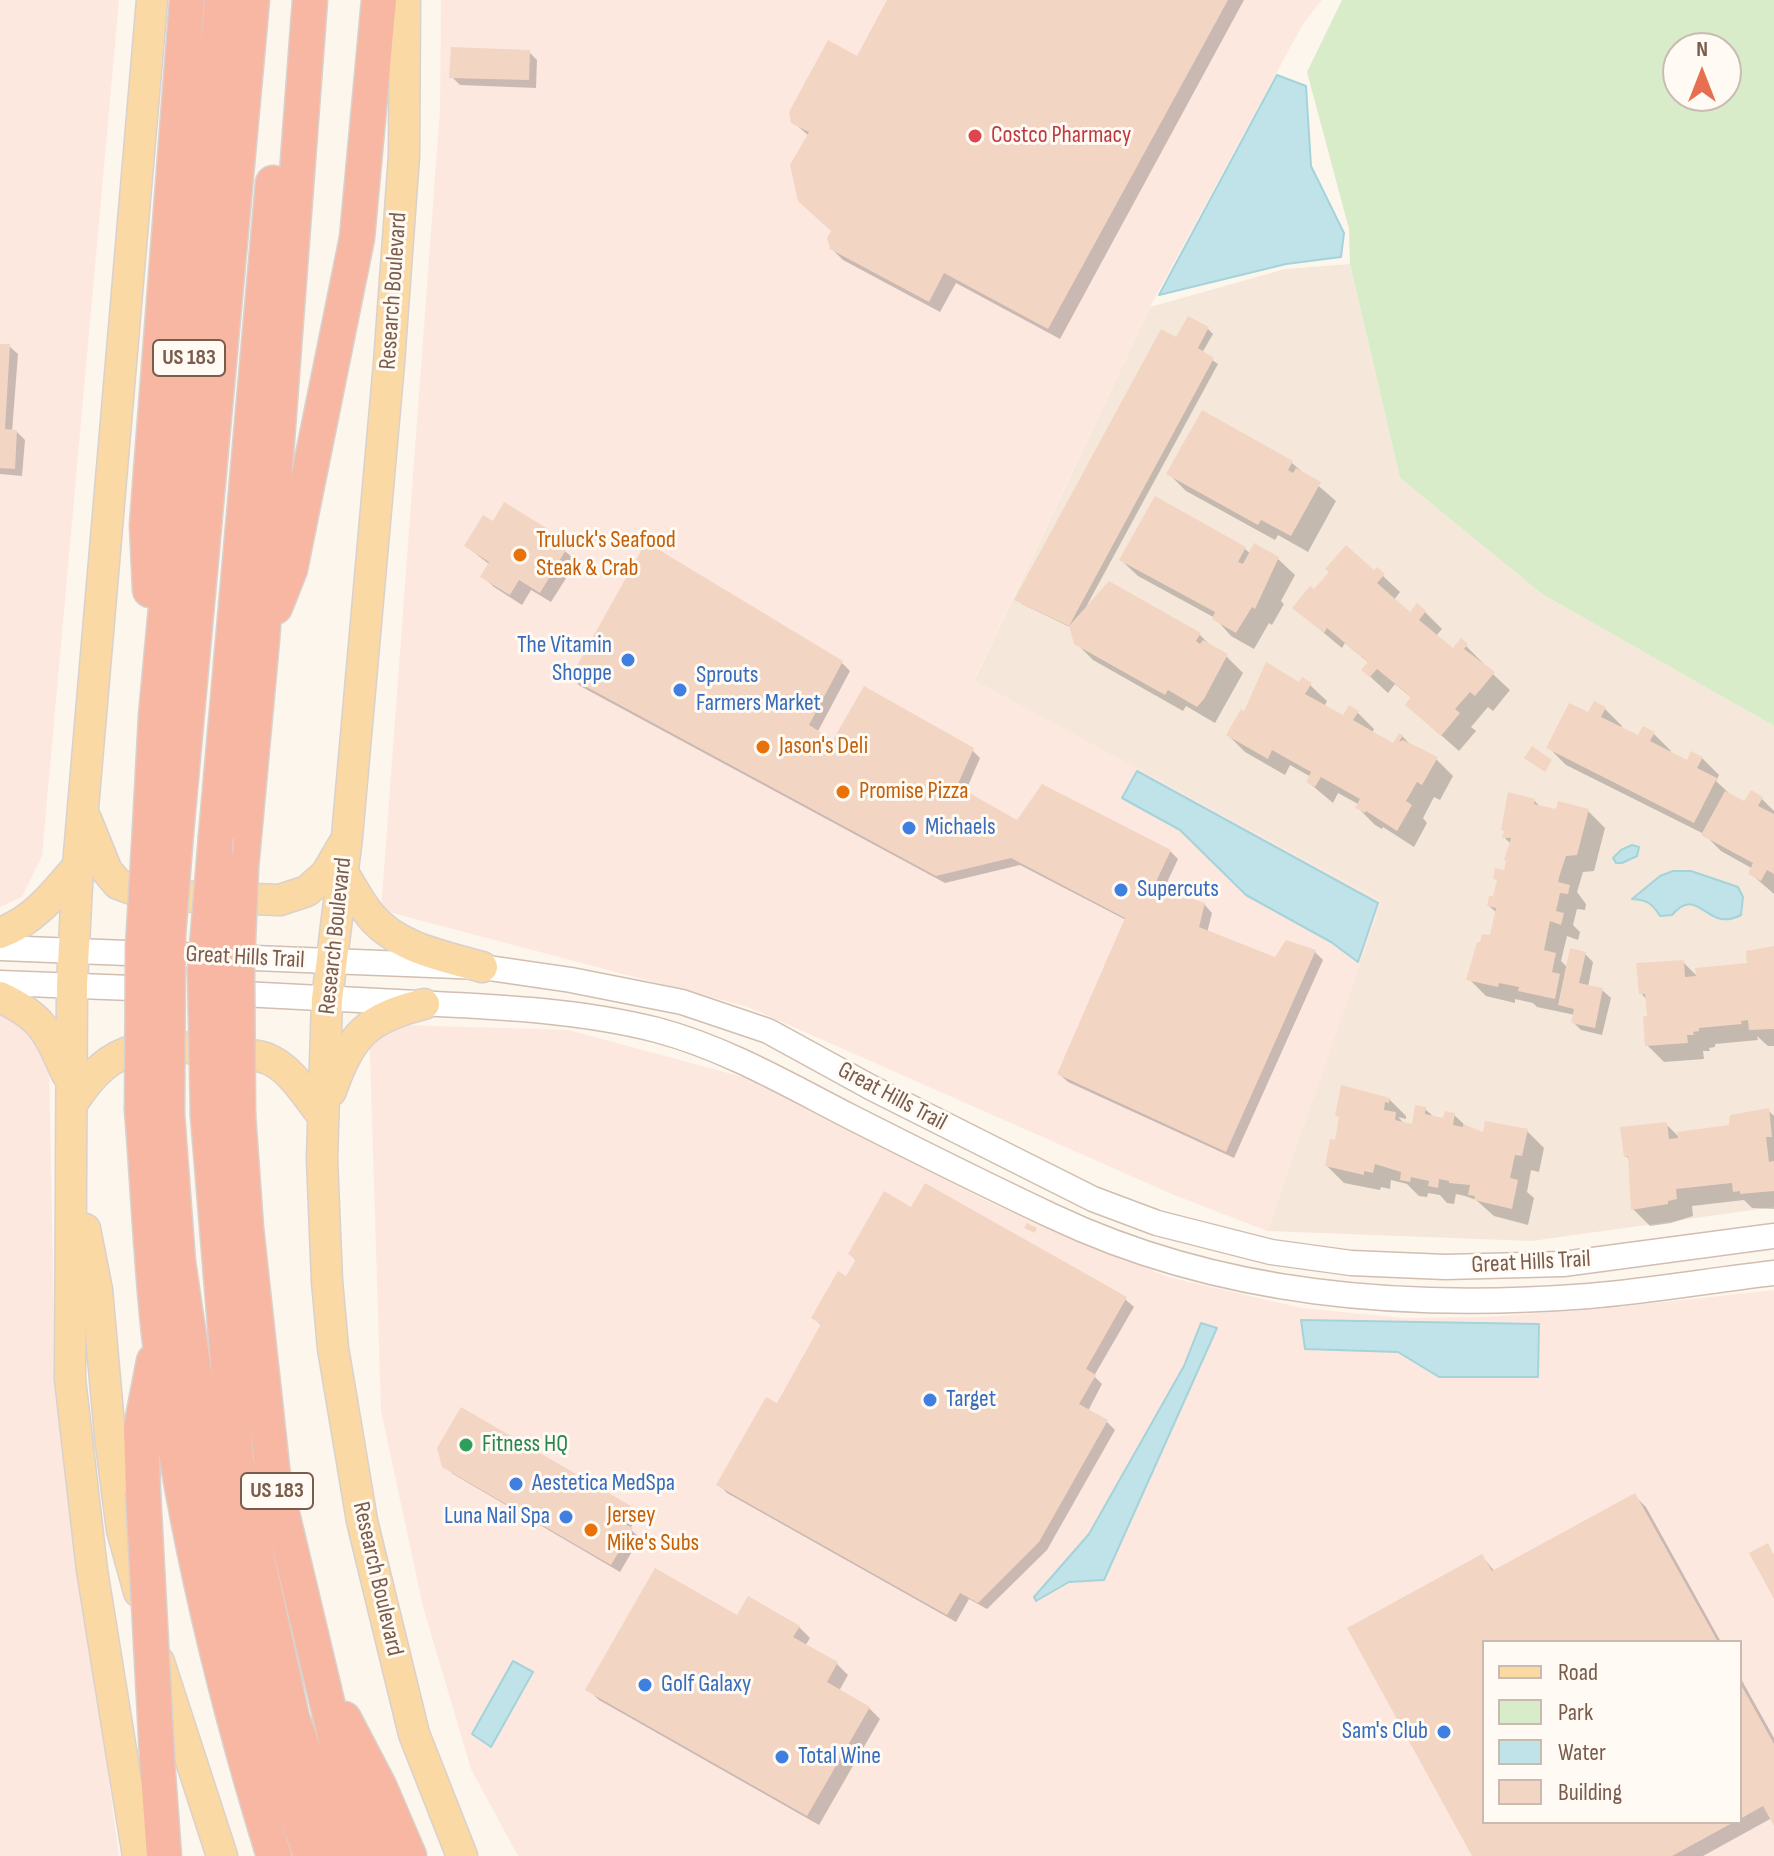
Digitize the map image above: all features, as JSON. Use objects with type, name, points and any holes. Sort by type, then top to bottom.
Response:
[{"type":"highway","points":[[156,716],[147,525],[187,0]]},
{"type":"highway","name":"US 183","points":[[222,0],[156,716],[163,831],[143,946],[154,1112],[159,1333],[193,1552],[238,1740],[274,1856]]},
{"type":"highway","points":[[163,831],[252,0]]},
{"type":"highway","points":[[230,835],[289,0]]},
{"type":"highway","name":"US 183","points":[[310,0],[262,640],[230,835],[237,966],[223,1115],[246,1228],[273,1476],[344,1773],[376,1856]]},
{"type":"highway","points":[[262,640],[290,569],[357,238],[379,0]]},
{"type":"highway","points":[[154,1112],[213,1501],[278,1758],[311,1856]]},
{"type":"highway","points":[[223,1115],[236,1460],[292,1718],[341,1856]]},
{"type":"highway","points":[[159,1333],[141,1428],[164,1856]]},
{"type":"highway","points":[[319,1672],[379,1786],[409,1856]]},
{"type":"main road","points":[[138,1856],[92,1570],[74,1423],[69,1333],[72,1266],[72,984],[78,866],[152,0]]},
{"type":"main road","name":"Research Boulevard","points":[[405,0],[404,156],[347,837],[327,999],[322,1159],[333,1348],[359,1508],[414,1734],[462,1856]]},
{"type":"main road","points":[[83,810],[107,871],[118,884],[148,895],[280,900],[307,891],[326,874],[347,837]]},
{"type":"main road","points":[[0,933],[14,928],[43,908],[78,866]]},
{"type":"main road","points":[[343,873],[371,917],[392,936],[417,948],[482,967]]},
{"type":"main road","points":[[0,997],[42,1023],[72,1094]]},
{"type":"main road","points":[[323,1116],[341,1062],[352,1044],[370,1025],[391,1012],[424,1004]]},
{"type":"main road","points":[[72,1094],[112,1058],[139,1047],[198,1049],[268,1059],[287,1072],[323,1116]]},
{"type":"main road","points":[[72,1164],[97,1290],[122,1530],[155,1650],[222,1856]]},
{"type":"street","name":"Great Hills Trail","points":[[0,948],[482,967],[571,980],[682,1002],[768,1031],[896,1100],[1093,1199],[1157,1223],[1271,1252],[1351,1263],[1445,1267],[1563,1264],[1774,1236]]},
{"type":"street","name":"Great Hills Trail","points":[[0,983],[482,1005],[589,1016],[661,1031],[746,1062],[1094,1235],[1188,1267],[1272,1286],[1354,1297],[1487,1301],[1593,1296],[1774,1273]]},
{"type":"shaded area","points":[[0,0],[119,0],[42,856],[22,897],[0,907]]},
{"type":"shaded area","points":[[441,0],[1322,0],[1303,24],[1150,307],[974,680],[1382,901],[1267,1231],[1174,1195],[748,1007],[381,910],[440,109]]},
{"type":"shaded area","points":[[1350,264],[1400,478],[1542,594],[1774,726],[1774,1207],[1532,1241],[1267,1231],[1381,901],[974,681],[1150,307],[1285,269]]},
{"type":"shaded area","points":[[0,1005],[48,1007],[55,1382],[119,1856],[0,1856]]},
{"type":"shaded area","points":[[369,1024],[569,1030],[750,1079],[993,1204],[1168,1277],[1302,1308],[1404,1318],[1485,1317],[1599,1309],[1774,1290],[1774,1856],[518,1856],[471,1769],[423,1607],[381,1411]]},
{"type":"green space","points":[[1342,0],[1774,0],[1774,726],[1542,594],[1400,478],[1350,264],[1349,229],[1307,72]]},
{"type":"water","points":[[1277,75],[1306,86],[1311,166],[1344,233],[1341,257],[1286,264],[1159,295]]},
{"type":"water","points":[[1137,771],[1378,903],[1358,962],[1331,942],[1246,895],[1180,830],[1122,798]]},
{"type":"water","points":[[1632,845],[1639,847],[1637,856],[1616,863],[1613,858]]},
{"type":"water","points":[[1673,871],[1691,871],[1738,887],[1743,897],[1741,915],[1719,919],[1689,904],[1672,915],[1660,916],[1649,903],[1632,899],[1660,876]]},
{"type":"water","points":[[1301,1320],[1539,1324],[1538,1377],[1439,1377],[1398,1352],[1305,1349]]},
{"type":"water","points":[[1201,1323],[1217,1328],[1104,1580],[1069,1582],[1036,1601],[1034,1597],[1089,1534],[1184,1366]]},
{"type":"water","points":[[513,1661],[533,1672],[491,1747],[472,1734]]},
{"type":"building","points":[[887,0],[1228,0],[1048,329],[944,273],[929,302],[830,249],[827,238],[831,231],[798,201],[790,165],[809,132],[791,123],[789,112],[828,40],[857,56]]},
{"type":"building","points":[[451,47],[530,50],[529,80],[449,78]]},
{"type":"building","points":[[1188,316],[1209,327],[1198,348],[1214,358],[1069,626],[1014,600],[1161,329],[1176,337]]},
{"type":"building","points":[[0,344],[10,344],[5,429],[17,430],[15,469],[0,468]]},
{"type":"building","points":[[1202,410],[1293,461],[1288,470],[1293,473],[1296,468],[1321,482],[1291,536],[1261,520],[1258,525],[1166,474]]},
{"type":"building","points":[[1155,496],[1246,547],[1238,562],[1243,564],[1254,543],[1279,557],[1255,609],[1252,607],[1236,633],[1212,619],[1215,612],[1119,560]]},
{"type":"building","name":"Truluck's Seafood Steak & Crab","points":[[504,502],[548,529],[544,534],[567,548],[540,593],[519,580],[510,595],[480,577],[489,562],[464,546],[483,515],[493,521]]},
{"type":"building","points":[[646,542],[843,661],[809,725],[833,740],[864,686],[974,748],[957,786],[1017,820],[1042,784],[1171,850],[1154,886],[1205,903],[1199,927],[1275,957],[1286,940],[1316,950],[1226,1152],[1057,1074],[1125,918],[1011,858],[936,876],[570,678]]},
{"type":"building","points":[[1346,545],[1374,570],[1377,567],[1385,574],[1377,583],[1410,612],[1417,603],[1426,611],[1419,620],[1453,648],[1461,638],[1468,644],[1464,649],[1495,672],[1475,696],[1470,692],[1455,709],[1460,713],[1441,736],[1405,705],[1411,697],[1377,669],[1370,677],[1361,670],[1368,662],[1327,628],[1324,633],[1292,608],[1310,586],[1314,589],[1329,572],[1325,569]]},
{"type":"building","points":[[1109,581],[1201,633],[1196,641],[1200,644],[1203,640],[1228,654],[1197,707],[1168,690],[1165,695],[1074,644],[1069,626]]},
{"type":"building","points":[[1266,662],[1299,682],[1302,677],[1312,683],[1305,694],[1343,715],[1349,705],[1359,711],[1353,720],[1393,743],[1399,733],[1403,735],[1399,742],[1403,740],[1438,757],[1422,785],[1417,782],[1406,801],[1412,805],[1397,831],[1366,811],[1355,808],[1360,799],[1321,777],[1315,787],[1306,782],[1311,772],[1272,750],[1268,759],[1226,735],[1241,709],[1244,711]]},
{"type":"building","points":[[1594,701],[1606,707],[1601,717],[1638,735],[1643,726],[1655,732],[1650,741],[1687,760],[1691,751],[1703,757],[1697,768],[1717,778],[1694,823],[1546,748],[1569,703],[1588,712]]},
{"type":"building","points":[[1532,746],[1552,760],[1545,772],[1524,758]]},
{"type":"building","points":[[1751,790],[1763,797],[1758,806],[1774,814],[1774,874],[1767,870],[1761,881],[1748,874],[1753,863],[1701,835],[1725,791],[1744,801]]},
{"type":"building","points":[[1508,792],[1535,799],[1534,804],[1556,809],[1558,801],[1589,809],[1577,855],[1566,856],[1558,882],[1570,885],[1568,894],[1560,893],[1556,911],[1564,913],[1561,925],[1550,921],[1544,950],[1556,953],[1552,972],[1560,974],[1555,999],[1518,991],[1519,987],[1499,983],[1498,987],[1466,980],[1477,942],[1480,942],[1482,934],[1490,935],[1496,908],[1487,906],[1497,880],[1493,879],[1495,868],[1504,870],[1511,838],[1502,838],[1504,831],[1501,830]]},
{"type":"building","points":[[1774,946],[1774,1029],[1749,1030],[1748,1020],[1741,1021],[1742,1024],[1699,1028],[1699,1031],[1693,1032],[1694,1035],[1687,1035],[1688,1043],[1645,1046],[1645,994],[1639,994],[1636,963],[1684,960],[1685,977],[1696,976],[1695,968],[1747,963],[1746,951]]},
{"type":"building","points":[[1570,948],[1586,952],[1579,983],[1603,988],[1595,1028],[1571,1023],[1574,1009],[1558,1005]]},
{"type":"building","points":[[1341,1085],[1390,1098],[1389,1103],[1385,1102],[1384,1110],[1396,1112],[1395,1120],[1412,1124],[1415,1105],[1426,1107],[1425,1114],[1443,1118],[1445,1111],[1455,1113],[1453,1125],[1463,1127],[1463,1124],[1483,1132],[1485,1121],[1528,1129],[1522,1156],[1515,1155],[1510,1178],[1518,1180],[1512,1209],[1474,1200],[1475,1196],[1468,1195],[1470,1185],[1439,1179],[1438,1188],[1428,1186],[1429,1181],[1411,1177],[1410,1182],[1400,1180],[1401,1172],[1375,1164],[1373,1173],[1364,1171],[1364,1175],[1325,1166],[1330,1139],[1335,1140],[1339,1117],[1335,1116]]},
{"type":"building","points":[[1769,1108],[1772,1137],[1766,1137],[1769,1162],[1774,1161],[1774,1191],[1740,1194],[1740,1191],[1733,1192],[1732,1183],[1676,1189],[1677,1199],[1668,1201],[1668,1204],[1631,1210],[1628,1156],[1624,1157],[1620,1127],[1667,1122],[1669,1139],[1678,1138],[1677,1132],[1729,1125],[1730,1115]]},
{"type":"building","name":"Target","points":[[925,1183],[1127,1297],[1086,1369],[1096,1375],[1079,1404],[1108,1420],[1039,1542],[978,1603],[960,1593],[947,1615],[716,1485],[766,1397],[777,1403],[821,1324],[811,1318],[838,1271],[846,1276],[856,1259],[848,1254],[884,1191],[911,1207]]},
{"type":"building","points":[[1027,1223],[1037,1228],[1035,1233],[1024,1228]]},
{"type":"building","points":[[461,1407],[631,1506],[621,1522],[633,1528],[611,1565],[442,1467],[437,1448]]},
{"type":"building","name":"Sam's Club","points":[[1635,1493],[1717,1640],[1482,1640],[1482,1824],[1730,1824],[1672,1856],[1472,1856],[1347,1628],[1482,1554],[1492,1571]]},
{"type":"building","points":[[1768,1543],[1774,1555],[1774,1599],[1749,1553]]},
{"type":"building","points":[[655,1568],[737,1615],[748,1596],[800,1626],[793,1637],[838,1662],[827,1682],[870,1707],[807,1816],[585,1690]]},
{"type":"building","points":[[1742,1687],[1774,1744],[1774,1826],[1763,1806],[1742,1818]]},
{"type":"place","name":"Costco Pharmacy","points":[[975,136]]},
{"type":"place","name":"Truluck's Seafood Steak & Crab","points":[[520,555]]},
{"type":"place","name":"The Vitamin Shoppe","points":[[628,660]]},
{"type":"place","name":"Sprouts Farmers Market","points":[[680,690]]},
{"type":"place","name":"Jason's Deli","points":[[763,747]]},
{"type":"place","name":"Promise Pizza","points":[[843,792]]},
{"type":"place","name":"Michaels","points":[[909,828]]},
{"type":"place","name":"Supercuts","points":[[1121,890]]},
{"type":"place","name":"Target","points":[[930,1400]]},
{"type":"place","name":"Fitness HQ","points":[[466,1445]]},
{"type":"place","name":"Aestetica MedSpa","points":[[516,1484]]},
{"type":"place","name":"Luna Nail Spa","points":[[566,1517]]},
{"type":"place","name":"Jersey Mike's Subs","points":[[591,1530]]},
{"type":"place","name":"Golf Galaxy","points":[[645,1685]]},
{"type":"place","name":"Sam's Club","points":[[1444,1732]]},
{"type":"place","name":"Total Wine","points":[[782,1757]]}]
